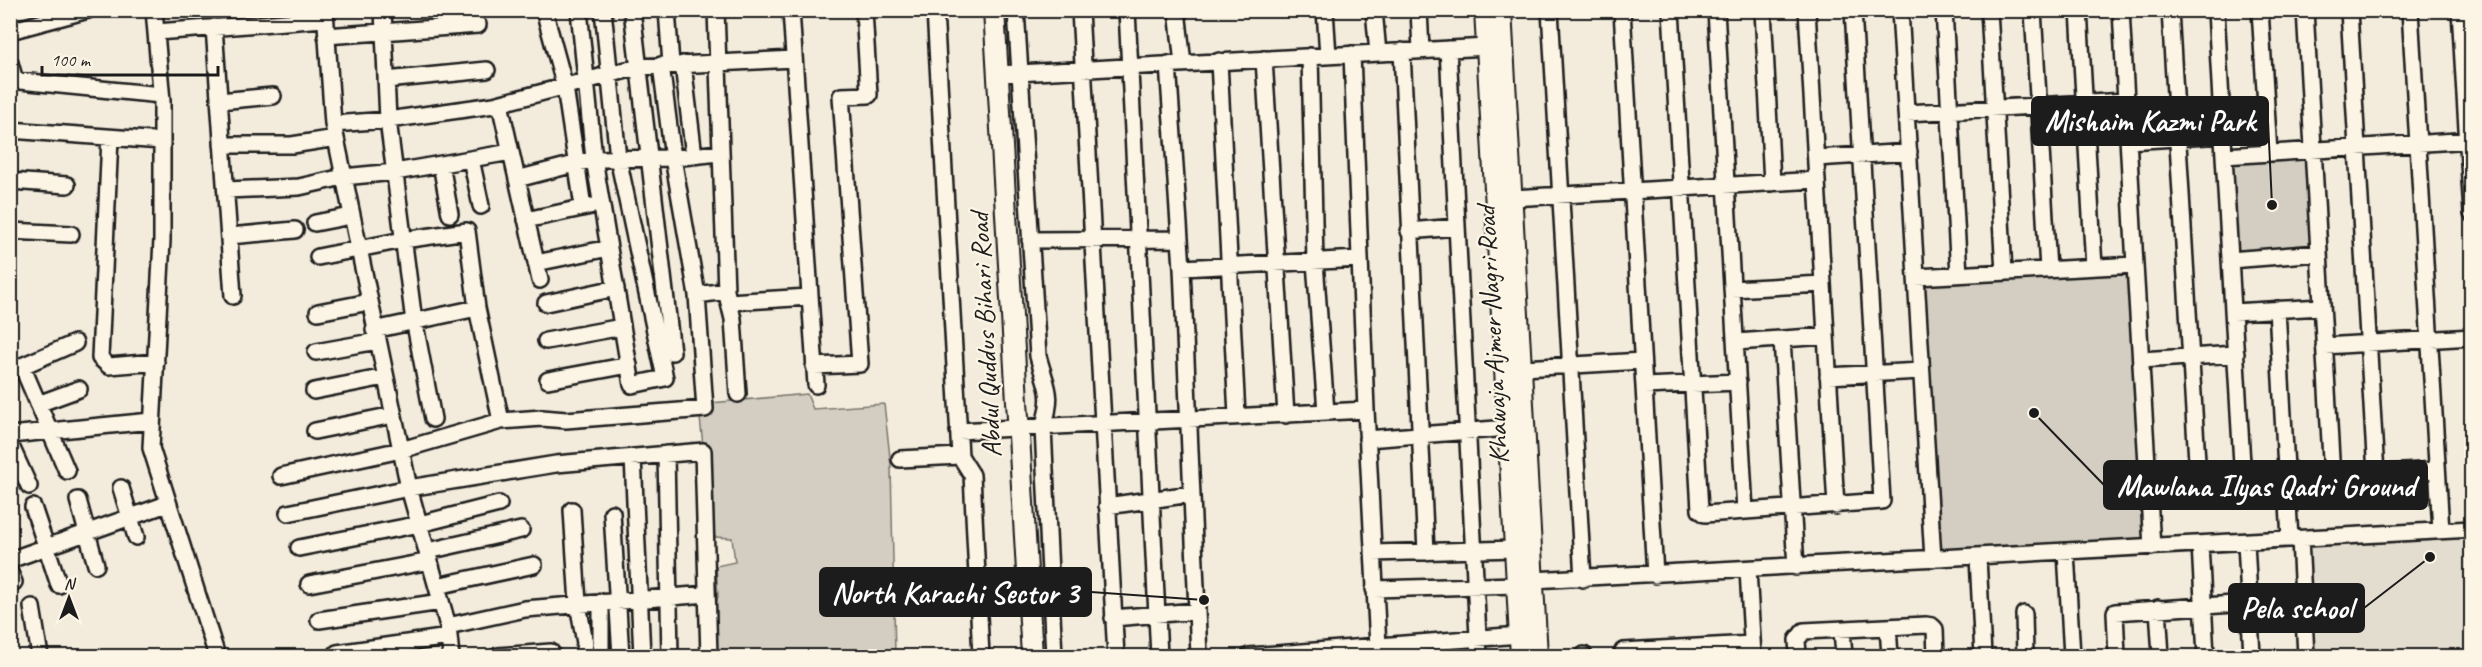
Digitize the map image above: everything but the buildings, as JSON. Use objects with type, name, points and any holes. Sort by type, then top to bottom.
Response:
[{"type":"main road","name":"Abdul Quddus Bihari Road","points":[[994,10],[1032,657]]},
{"type":"main road","name":"Khawaja Ajmer Nagri Road","points":[[1485,10],[1509,428],[1520,470],[1525,583],[1537,657]]},
{"type":"main road","name":"Khawaja Ajmer Nagri Road","points":[[1501,10],[1522,368],[1520,470],[1515,549],[1525,583],[1520,635],[1521,657]]},
{"type":"street","points":[[10,31],[88,10]]},
{"type":"street","points":[[154,10],[161,95],[162,240],[151,448],[217,657]]},
{"type":"street","points":[[383,10],[386,32],[388,120],[415,320],[433,419]]},
{"type":"street","points":[[544,10],[565,87],[583,207]]},
{"type":"street","points":[[579,10],[594,159],[632,385],[665,378],[618,158],[603,10]]},
{"type":"street","points":[[632,10],[672,352]]},
{"type":"street","points":[[280,477],[401,450],[501,421],[542,418],[566,420],[705,409],[698,295],[674,158],[672,64],[667,10]]},
{"type":"street","points":[[716,10],[719,153],[727,297],[733,319],[738,394]]},
{"type":"street","points":[[791,10],[816,385]]},
{"type":"street","points":[[814,366],[860,364],[842,96],[869,95],[864,10]]},
{"type":"street","points":[[935,10],[958,431],[960,456],[972,475],[981,657]]},
{"type":"street","points":[[1016,10],[1038,356],[1048,383],[1049,408],[1043,428],[1053,657]]},
{"type":"street","points":[[1080,10],[1116,657]]},
{"type":"street","points":[[1127,10],[1146,423],[1160,657]]},
{"type":"street","points":[[1177,10],[1179,239],[1199,657]]},
{"type":"street","points":[[1325,10],[1328,56]]},
{"type":"street","points":[[1374,10],[1378,53]]},
{"type":"street","points":[[1419,10],[1421,50]]},
{"type":"street","points":[[1550,10],[1583,579]]},
{"type":"street","points":[[1622,10],[1655,575]]},
{"type":"street","points":[[1671,10],[1700,510],[1706,514],[1882,501],[1854,10]]},
{"type":"street","points":[[1716,10],[1745,511]]},
{"type":"street","points":[[1762,10],[1773,183]]},
{"type":"street","points":[[1807,10],[1836,506]]},
{"type":"street","points":[[1900,10],[1933,559]]},
{"type":"street","points":[[1944,10],[1959,275]]},
{"type":"street","points":[[1989,10],[2004,272]]},
{"type":"street","points":[[2033,10],[2048,270]]},
{"type":"street","points":[[2079,10],[2094,267]]},
{"type":"street","points":[[2121,10],[2152,547]]},
{"type":"street","points":[[2170,10],[2198,478],[2206,484],[2437,470]]},
{"type":"street","points":[[2216,10],[2243,481]]},
{"type":"street","points":[[2260,10],[2269,153]]},
{"type":"street","points":[[2305,10],[2332,476]]},
{"type":"street","points":[[2349,10],[2376,474]]},
{"type":"street","points":[[2410,10],[2441,531]]},
{"type":"street","points":[[2460,10],[2472,214]]},
{"type":"street","points":[[157,32],[324,15],[334,131],[343,177],[409,488],[439,594],[451,657]]},
{"type":"street","points":[[326,36],[478,26]]},
{"type":"street","points":[[214,27],[233,296]]},
{"type":"street","points":[[998,74],[1487,47]]},
{"type":"street","points":[[1448,49],[1479,657]]},
{"type":"street","points":[[1402,51],[1426,552]]},
{"type":"street","points":[[1352,54],[1374,589],[1383,650]]},
{"type":"street","points":[[1310,57],[1315,261],[1326,412]]},
{"type":"street","points":[[222,146],[292,146],[334,131],[388,120],[500,104],[638,67],[794,59]]},
{"type":"street","points":[[1264,59],[1286,415]]},
{"type":"street","points":[[1219,61],[1237,416]]},
{"type":"street","points":[[10,63],[13,80],[161,95]]},
{"type":"street","points":[[672,64],[694,156]]},
{"type":"street","points":[[386,80],[488,70]]},
{"type":"street","points":[[219,101],[273,96]]},
{"type":"street","points":[[1906,113],[2126,101]]},
{"type":"street","points":[[500,104],[540,280]]},
{"type":"street","points":[[10,130],[162,141]]},
{"type":"street","points":[[2128,141],[2223,135]]},
{"type":"street","points":[[110,138],[100,358],[109,366],[156,362]]},
{"type":"street","points":[[2224,156],[2469,140]]},
{"type":"street","points":[[226,190],[299,187],[343,177],[395,172],[511,152]]},
{"type":"street","points":[[1815,158],[1909,152]]},
{"type":"street","points":[[517,179],[594,159],[674,158],[719,153]]},
{"type":"street","points":[[471,159],[482,206]]},
{"type":"street","points":[[441,164],[450,214]]},
{"type":"street","points":[[1513,198],[1817,180]]},
{"type":"street","points":[[10,181],[67,185]]},
{"type":"street","points":[[526,220],[602,204]]},
{"type":"street","points":[[315,223],[351,216]]},
{"type":"street","points":[[1409,231],[1456,227]]},
{"type":"street","points":[[229,236],[295,230]]},
{"type":"street","points":[[10,231],[71,234]]},
{"type":"street","points":[[318,257],[403,240],[467,231],[477,308],[501,421]]},
{"type":"street","points":[[1030,240],[1179,239]]},
{"type":"street","points":[[536,263],[609,248]]},
{"type":"street","points":[[2230,260],[2319,253]]},
{"type":"street","points":[[1182,268],[1360,259]]},
{"type":"street","points":[[1916,277],[2135,265]]},
{"type":"street","points":[[1732,289],[1823,284]]},
{"type":"street","points":[[546,303],[616,288]]},
{"type":"street","points":[[698,295],[809,297]]},
{"type":"street","points":[[318,312],[369,302]]},
{"type":"street","points":[[2234,312],[2322,307]]},
{"type":"street","points":[[316,352],[376,336],[415,320],[477,308]]},
{"type":"street","points":[[2277,309],[2287,479],[2306,657]]},
{"type":"street","points":[[546,342],[622,327]]},
{"type":"street","points":[[1736,342],[1826,336]]},
{"type":"street","points":[[2324,346],[2472,337]]},
{"type":"street","points":[[1782,339],[1796,567]]},
{"type":"street","points":[[67,471],[22,366],[75,343]]},
{"type":"street","points":[[2141,360],[2236,354]]},
{"type":"street","points":[[1522,368],[1642,361]]},
{"type":"street","points":[[548,380],[629,366]]},
{"type":"street","points":[[1828,376],[1922,371]]},
{"type":"street","points":[[314,391],[385,377]]},
{"type":"street","points":[[1644,386],[1738,382]]},
{"type":"street","points":[[38,404],[79,388]]},
{"type":"street","points":[[958,431],[1019,430],[1366,410]]},
{"type":"street","points":[[315,431],[393,415]]},
{"type":"street","points":[[10,435],[151,421]]},
{"type":"street","points":[[1367,439],[1509,428]]},
{"type":"street","points":[[10,444],[29,486]]},
{"type":"street","points":[[288,513],[409,488],[556,464],[703,451],[709,657]]},
{"type":"street","points":[[666,454],[670,657]]},
{"type":"street","points":[[900,459],[960,456]]},
{"type":"street","points":[[633,457],[642,657]]},
{"type":"street","points":[[121,488],[136,537]]},
{"type":"street","points":[[1107,506],[1191,494]]},
{"type":"street","points":[[78,500],[96,565]]},
{"type":"street","points":[[10,560],[167,504]]},
{"type":"street","points":[[299,548],[420,524],[499,504]]},
{"type":"street","points":[[33,507],[59,585]]},
{"type":"street","points":[[572,510],[578,604],[585,643],[583,657]]},
{"type":"street","points":[[612,513],[621,657]]},
{"type":"street","points":[[1374,589],[1475,586],[2472,529]]},
{"type":"street","points":[[309,584],[429,556],[521,530]]},
{"type":"street","points":[[2246,542],[2252,657]]},
{"type":"street","points":[[2199,544],[2206,657]]},
{"type":"street","points":[[1373,553],[1515,549]]},
{"type":"street","points":[[2066,552],[2072,657]]},
{"type":"street","points":[[1978,557],[1983,657]]},
{"type":"street","points":[[319,620],[439,594],[534,565]]},
{"type":"street","points":[[1623,651],[1753,650],[1748,570]]},
{"type":"street","points":[[337,653],[448,632],[525,609],[707,594]]},
{"type":"street","points":[[601,602],[601,657]]},
{"type":"street","points":[[2117,657],[2115,612],[2249,603]]},
{"type":"street","points":[[32,607],[35,656]]},
{"type":"street","points":[[2158,608],[2161,657]]},
{"type":"street","points":[[1113,618],[1197,612]]},
{"type":"street","points":[[2024,614],[2025,657]]},
{"type":"street","points":[[1798,657],[1797,640],[1804,631],[1932,626],[1936,657]]},
{"type":"street","points":[[1888,627],[1890,657]]},
{"type":"street","points":[[1842,630],[1844,657]]},
{"type":"street","points":[[1249,657],[1429,650],[1478,639],[1520,635]]},
{"type":"street","points":[[498,657],[551,652]]},
{"type":"shaded area","points":[[2313,151],[2319,253],[2230,260],[2224,156]]},
{"type":"shaded area","points":[[2133,267],[2148,547],[1935,559],[1921,278]]},
{"type":"shaded area","points":[[807,394],[813,409],[884,404],[891,466],[895,656],[715,656],[713,618],[718,596],[716,566],[735,562],[732,538],[713,537],[700,418],[711,403]]},
{"type":"shaded area","points":[[2471,529],[2471,656],[2306,656],[2300,539]]},
{"type":"place","name":"Mishaim Kazmi Park","points":[[2272,205]]},
{"type":"place","name":"Mawlana Ilyas Qadri Ground","points":[[2034,413]]},
{"type":"place","name":"Pela school","points":[[2430,557]]},
{"type":"place","name":"North Karachi Sector 3","points":[[1204,600]]}]
